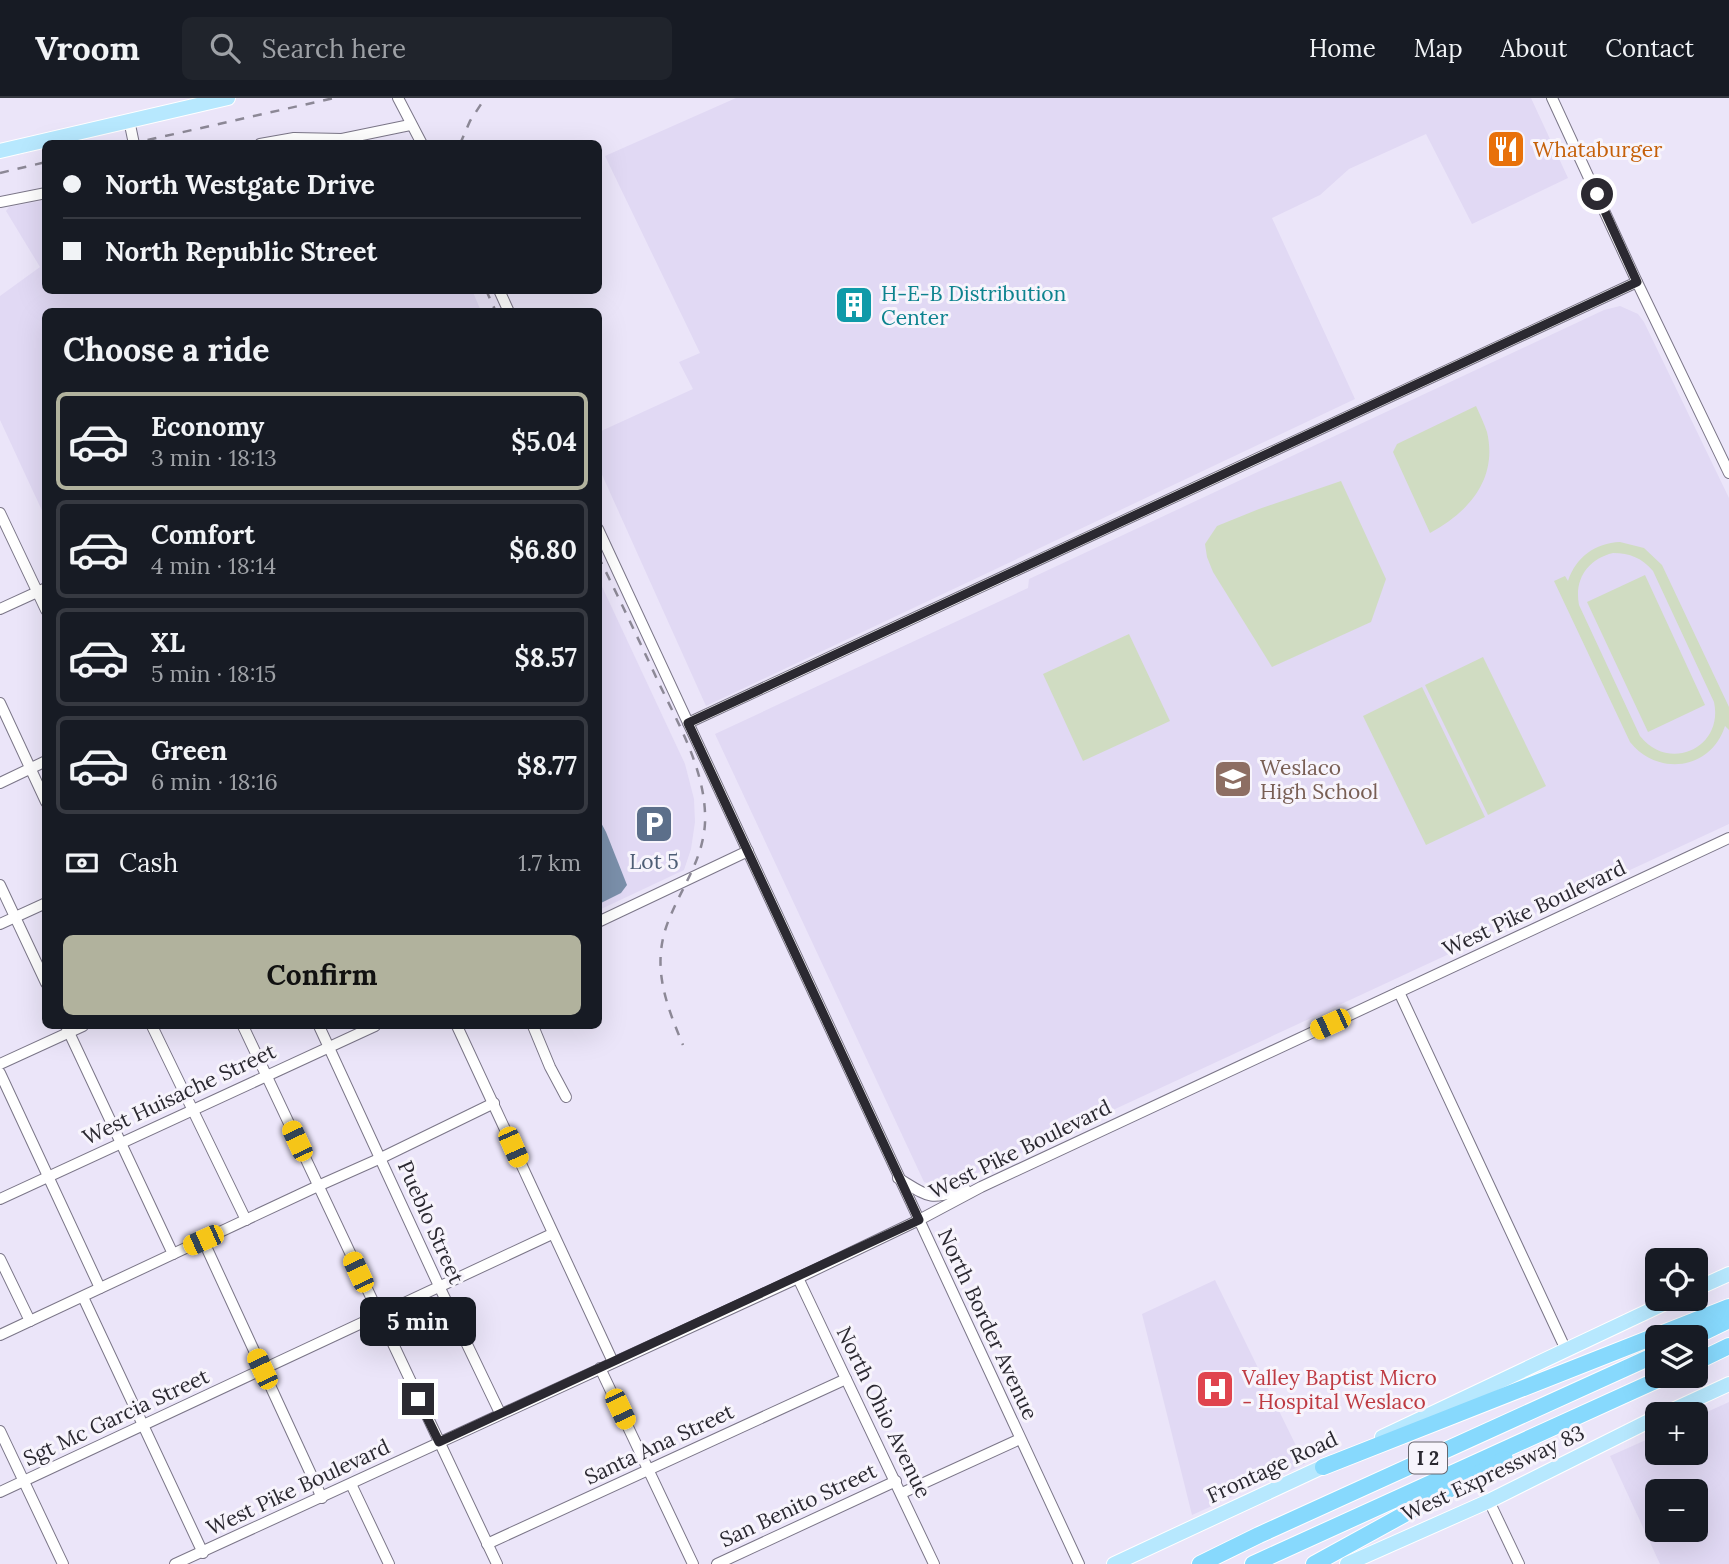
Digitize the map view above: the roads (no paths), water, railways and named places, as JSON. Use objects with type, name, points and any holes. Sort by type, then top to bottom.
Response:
[{"type":"highway","points":[[1323,1467],[1729,1307]]},
{"type":"highway","points":[[1708,1330],[1729,1320]]},
{"type":"highway","points":[[1708,1356],[1729,1346]]},
{"type":"highway","name":"I 2","points":[[1200,1564],[1271,1529],[1645,1359]]},
{"type":"highway","name":"I 2","points":[[1253,1564],[1645,1386]]},
{"type":"highway","points":[[1314,1564],[1618,1398]]},
{"type":"main road","points":[[46,140],[228,98]]},
{"type":"main road","points":[[0,151],[42,141]]},
{"type":"main road","points":[[1708,1283],[1729,1273]]},
{"type":"main road","name":"Frontage Road","points":[[1114,1564],[1648,1311]]},
{"type":"main road","points":[[1690,1402],[1729,1384]]},
{"type":"main road","name":"West Expressway 83","points":[[1346,1564],[1489,1501],[1645,1423]]},
{"type":"street","points":[[398,98],[419,140]]},
{"type":"street","points":[[1552,98],[1637,282],[1727,466]]},
{"type":"street","points":[[129,120],[133,140]]},
{"type":"street","points":[[283,140],[342,139],[410,125]]},
{"type":"street","points":[[0,202],[42,194]]},
{"type":"street","points":[[688,723],[1637,282]]},
{"type":"street","points":[[0,513],[41,590],[0,609]]},
{"type":"street","name":"North Border Avenue","points":[[602,538],[1079,1564]]},
{"type":"street","points":[[0,704],[42,794]]},
{"type":"street","points":[[0,783],[42,763]]},
{"type":"street","name":"West Pike Boulevard","points":[[175,1564],[798,1278],[981,1187],[1729,838]]},
{"type":"street","points":[[602,920],[748,851]]},
{"type":"street","points":[[0,885],[42,975]]},
{"type":"street","points":[[0,924],[42,905]]},
{"type":"street","points":[[1399,992],[1566,1350]]},
{"type":"street","points":[[0,1064],[67,1029],[173,1254]]},
{"type":"street","points":[[154,1029],[246,1220]]},
{"type":"street","points":[[244,1029],[497,1564]]},
{"type":"street","name":"Pueblo Street","points":[[320,1029],[500,1413]]},
{"type":"street","name":"West Huisache Street","points":[[0,1199],[368,1029]]},
{"type":"street","points":[[458,1029],[613,1362]]},
{"type":"street","points":[[534,1029],[566,1097]]},
{"type":"street","points":[[0,1073],[100,1288]]},
{"type":"street","points":[[0,1335],[494,1103]]},
{"type":"street","points":[[898,1178],[930,1197],[943,1197],[981,1187]]},
{"type":"street","name":"Sgt Mc Garcia Street","points":[[0,1492],[552,1234]]},
{"type":"street","points":[[203,1240],[322,1498]]},
{"type":"street","points":[[0,1259],[30,1321]]},
{"type":"street","name":"North Ohio Avenue","points":[[798,1278],[934,1564]]},
{"type":"street","points":[[83,1297],[203,1553]]},
{"type":"street","points":[[600,1368],[692,1564]]},
{"type":"street","name":"Santa Ana Street","points":[[487,1544],[846,1379]]},
{"type":"street","points":[[0,1431],[63,1564]]},
{"type":"street","name":"San Benito Street","points":[[902,1493],[1020,1439]]},
{"type":"street","name":"San Benito Street","points":[[717,1564],[896,1481]]},
{"type":"street","points":[[351,1484],[389,1564]]},
{"type":"street","points":[[1489,1501],[1519,1564]]},
{"type":"water","points":[[602,825],[627,885],[621,893],[602,902]]},
{"type":"railway","points":[[148,140],[334,98]]},
{"type":"railway","points":[[462,140],[485,98]]},
{"type":"railway","points":[[0,173],[42,163]]},
{"type":"railway","points":[[488,294],[494,308]]},
{"type":"railway","points":[[602,564],[681,729],[701,785],[705,823],[701,848],[670,917],[661,950],[662,982],[683,1045]]},
{"type":"place","name":"Whataburger","points":[[1506,149]]},
{"type":"place","name":"H-E-B Distribution Center","points":[[854,305]]},
{"type":"place","name":"Weslaco High School","points":[[1233,779]]},
{"type":"place","name":"Lot 5","points":[[654,824]]},
{"type":"place","name":"Valley Baptist Micro - Hospital Weslaco","points":[[1215,1389]]}]
